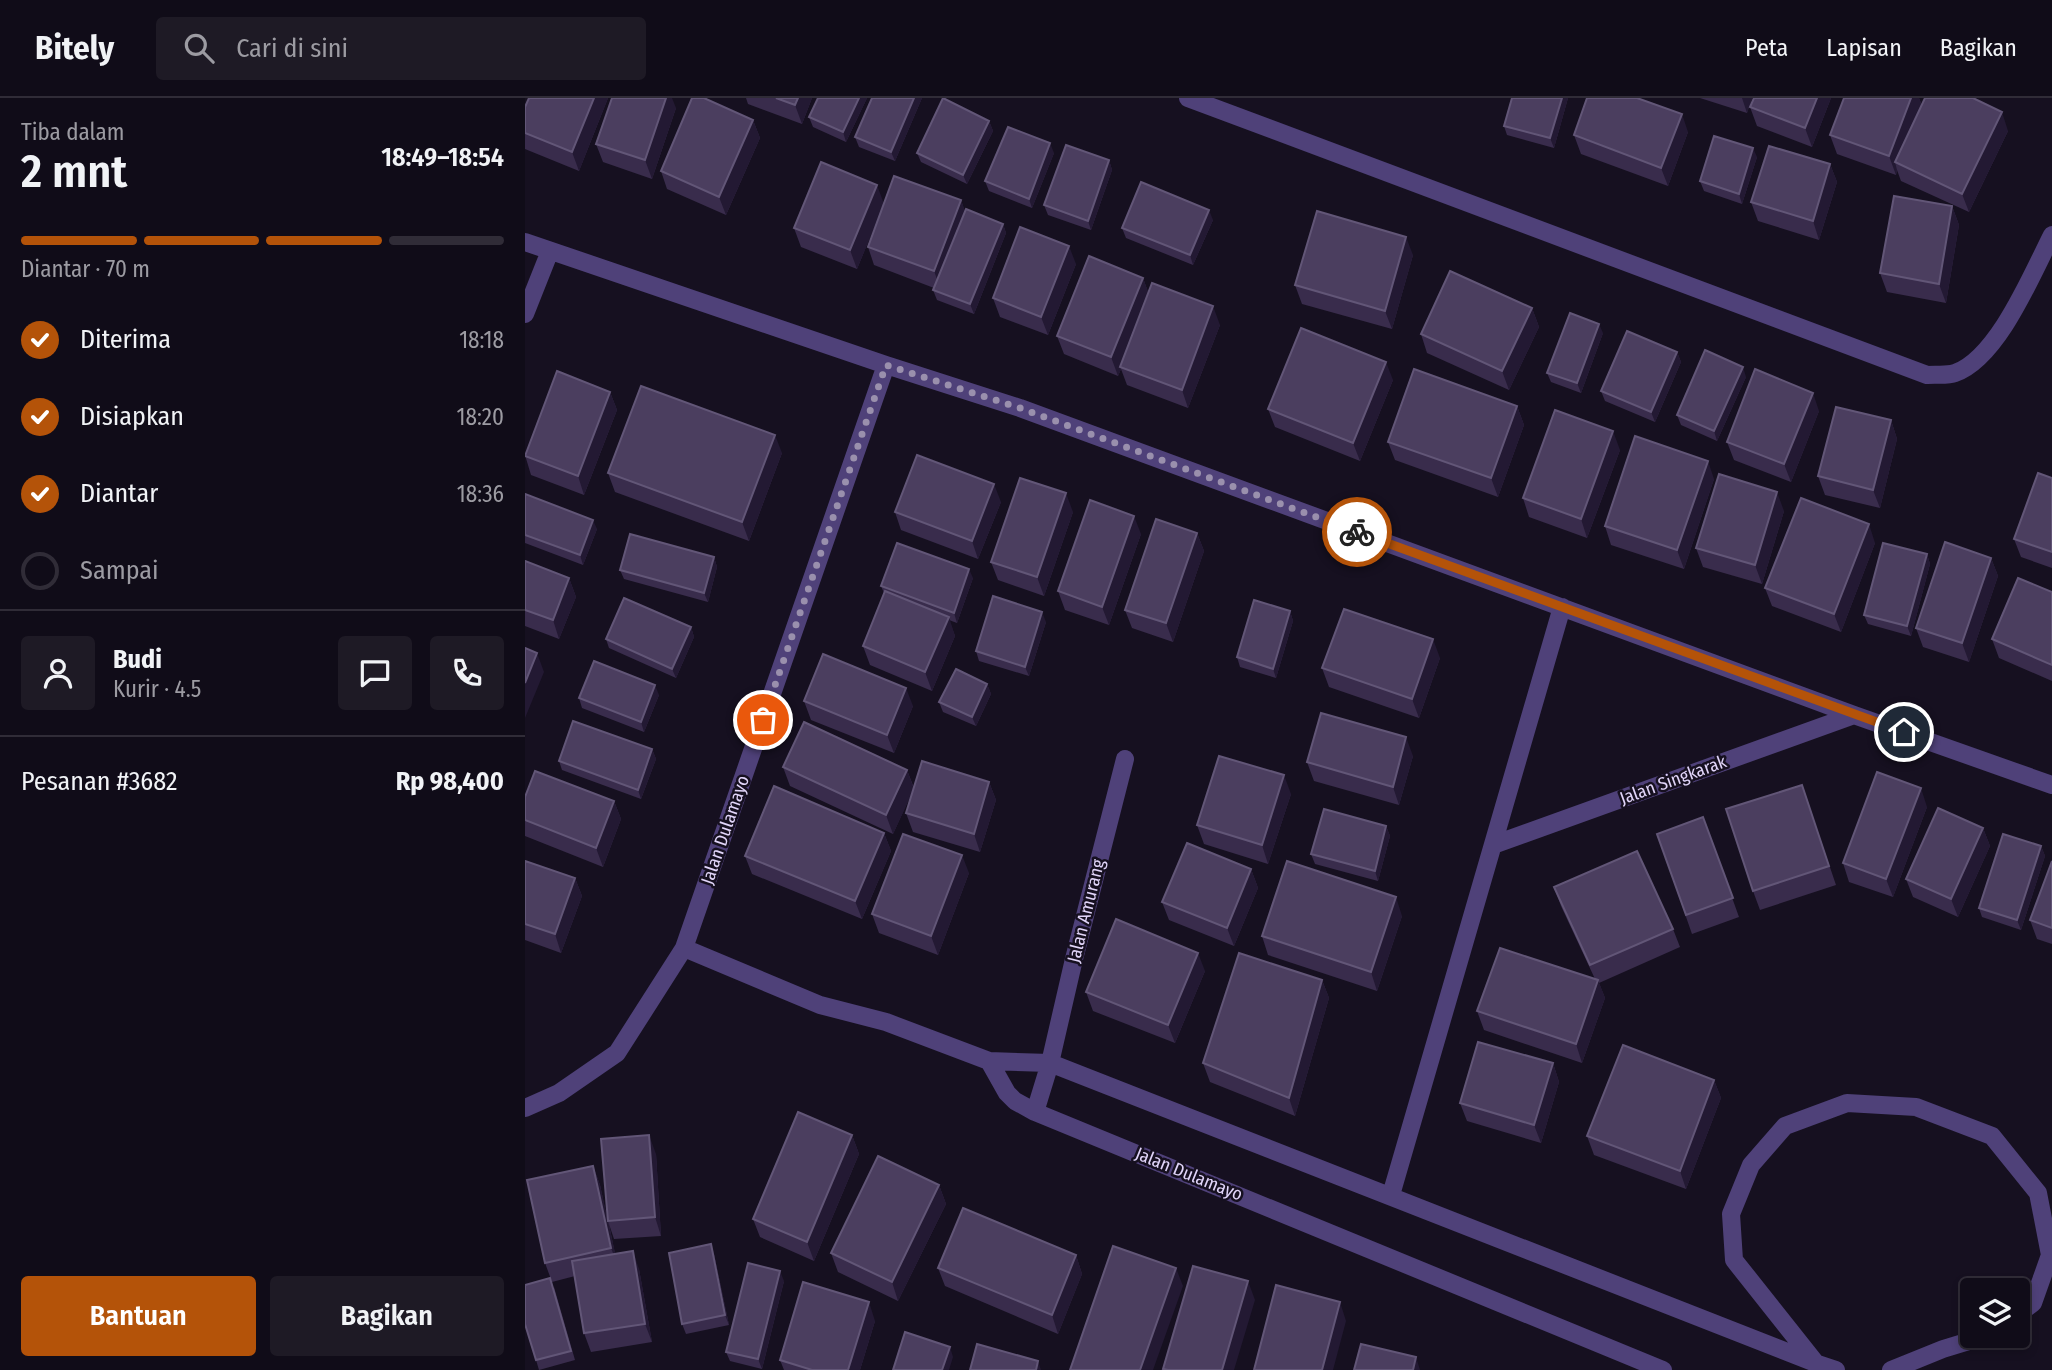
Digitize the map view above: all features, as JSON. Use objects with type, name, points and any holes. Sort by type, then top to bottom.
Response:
[{"type":"street","points":[[1188,98],[1927,375],[1954,374],[1990,346],[2003,330],[2052,235]]},
{"type":"street","points":[[525,242],[1020,408],[1854,715],[2052,785]]},
{"type":"street","points":[[525,314],[550,251]]},
{"type":"street","name":"Jalan Dulamayo","points":[[525,1108],[559,1093],[617,1053],[684,948],[886,365]]},
{"type":"street","points":[[1391,1195],[1562,607]]},
{"type":"street","name":"Jalan Singkarak","points":[[1493,845],[1854,715]]},
{"type":"street","name":"Jalan Amurang","points":[[1035,1112],[1050,1063],[1125,759]]},
{"type":"street","points":[[684,948],[820,1005],[886,1022],[989,1061],[1050,1063],[1391,1195],[1817,1367],[1836,1370]]},
{"type":"street","name":"Jalan Dulamayo","points":[[989,1061],[1007,1093],[1015,1101],[1035,1112],[1663,1370]]},
{"type":"street","points":[[1817,1367],[1734,1259],[1731,1214],[1751,1165],[1785,1126],[1847,1103],[1916,1107],[1992,1136],[2038,1193],[2050,1255],[2030,1305]]},
{"type":"street","points":[[1891,1370],[1960,1344]]},
{"type":"building","points":[[529,98],[594,98],[572,152],[525,133],[525,107]]},
{"type":"building","points":[[612,98],[666,98],[645,160],[596,144]]},
{"type":"building","points":[[692,98],[704,98],[753,120],[719,197],[661,171]]},
{"type":"building","points":[[776,98],[798,98],[795,105]]},
{"type":"building","points":[[818,98],[859,98],[843,132],[809,117]]},
{"type":"building","points":[[872,98],[914,98],[891,152],[855,137]]},
{"type":"building","points":[[943,98],[989,121],[963,175],[917,153]]},
{"type":"building","points":[[1512,98],[1562,98],[1550,138],[1504,126]]},
{"type":"building","points":[[1587,98],[1637,98],[1682,114],[1661,168],[1574,135]]},
{"type":"building","points":[[1754,98],[1817,98],[1805,128],[1750,107]]},
{"type":"building","points":[[1844,98],[1911,98],[1889,156],[1830,135]]},
{"type":"building","points":[[1925,98],[1973,98],[2002,112],[1962,194],[1895,162]]},
{"type":"building","points":[[1008,127],[1050,143],[1029,199],[985,181]]},
{"type":"building","points":[[1714,136],[1753,148],[1739,194],[1700,181]]},
{"type":"building","points":[[1066,145],[1109,160],[1088,221],[1044,205]]},
{"type":"building","points":[[1769,146],[1830,164],[1813,221],[1751,202]]},
{"type":"building","points":[[821,162],[877,185],[850,250],[794,228]]},
{"type":"building","points":[[894,176],[961,200],[934,271],[868,247]]},
{"type":"building","points":[[1141,182],[1209,210],[1190,255],[1122,228]]},
{"type":"building","points":[[1894,196],[1952,206],[1939,284],[1880,273]]},
{"type":"building","points":[[966,209],[1003,224],[970,304],[933,290]]},
{"type":"building","points":[[1317,211],[1406,237],[1385,311],[1295,285]]},
{"type":"building","points":[[1020,227],[1069,246],[1041,317],[993,298]]},
{"type":"building","points":[[1089,256],[1143,278],[1111,357],[1057,336]]},
{"type":"building","points":[[1450,271],[1532,308],[1502,371],[1421,334]]},
{"type":"building","points":[[1152,283],[1213,306],[1182,390],[1120,367]]},
{"type":"building","points":[[1570,313],[1599,324],[1577,383],[1547,373]]},
{"type":"building","points":[[1301,328],[1386,362],[1353,443],[1268,409]]},
{"type":"building","points":[[1627,331],[1677,352],[1651,412],[1601,391]]},
{"type":"building","points":[[1705,350],[1743,367],[1714,431],[1677,415]]},
{"type":"building","points":[[1414,369],[1517,406],[1491,478],[1388,442]]},
{"type":"building","points":[[1755,369],[1813,393],[1784,464],[1727,442]]},
{"type":"building","points":[[557,371],[610,392],[578,476],[525,456]]},
{"type":"building","points":[[641,386],[775,435],[742,522],[608,473]]},
{"type":"building","points":[[1836,407],[1891,420],[1873,490],[1818,476]]},
{"type":"building","points":[[1555,410],[1613,431],[1581,519],[1523,498]]},
{"type":"building","points":[[1635,436],[1708,461],[1677,550],[1605,526]]},
{"type":"building","points":[[917,455],[994,484],[972,541],[895,512]]},
{"type":"building","points":[[2038,473],[2052,478],[2052,552],[2014,539]]},
{"type":"building","points":[[1719,474],[1777,492],[1755,565],[1696,548]]},
{"type":"building","points":[[1020,478],[1066,493],[1037,577],[991,562]]},
{"type":"building","points":[[525,494],[593,520],[580,555],[525,535]]},
{"type":"building","points":[[1801,498],[1869,524],[1834,614],[1765,588]]},
{"type":"building","points":[[1090,500],[1134,516],[1102,607],[1058,591]]},
{"type":"building","points":[[1156,519],[1197,533],[1166,623],[1125,610]]},
{"type":"building","points":[[630,534],[714,557],[704,593],[620,570]]},
{"type":"building","points":[[1945,542],[1991,558],[1962,643],[1916,628]]},
{"type":"building","points":[[897,543],[969,569],[954,613],[881,586]]},
{"type":"building","points":[[1883,543],[1927,554],[1907,626],[1864,615]]},
{"type":"building","points":[[525,561],[569,578],[553,620],[525,610]]},
{"type":"building","points":[[2018,578],[2052,592],[2052,665],[1992,639]]},
{"type":"building","points":[[885,591],[949,617],[925,672],[863,646]]},
{"type":"building","points":[[993,596],[1042,612],[1025,667],[976,651]]},
{"type":"building","points":[[624,598],[691,627],[672,669],[606,639]]},
{"type":"building","points":[[1254,600],[1290,611],[1273,669],[1237,657]]},
{"type":"building","points":[[1344,609],[1433,639],[1412,699],[1322,668]]},
{"type":"building","points":[[525,648],[537,653],[525,683]]},
{"type":"building","points":[[823,654],[906,688],[887,735],[804,701]]},
{"type":"building","points":[[594,661],[655,685],[641,722],[579,698]]},
{"type":"building","points":[[956,669],[987,684],[972,717],[939,702]]},
{"type":"building","points":[[1321,713],[1406,737],[1393,787],[1307,762]]},
{"type":"building","points":[[573,721],[652,749],[638,790],[559,761]]},
{"type":"building","points":[[804,722],[907,770],[886,815],[783,767]]},
{"type":"building","points":[[1219,756],[1284,775],[1262,845],[1197,825]]},
{"type":"building","points":[[922,761],[989,782],[974,834],[906,813]]},
{"type":"building","points":[[535,771],[614,801],[596,848],[525,820],[525,797]]},
{"type":"building","points":[[1877,772],[1921,788],[1886,879],[1843,863]]},
{"type":"building","points":[[1802,785],[1829,866],[1753,891],[1726,809]]},
{"type":"building","points":[[774,786],[884,833],[855,901],[745,856]]},
{"type":"building","points":[[1938,808],[1983,828],[1951,899],[1906,879]]},
{"type":"building","points":[[1324,809],[1386,826],[1375,871],[1311,854]]},
{"type":"building","points":[[1703,817],[1733,898],[1686,915],[1657,834]]},
{"type":"building","points":[[903,834],[962,855],[931,936],[872,914]]},
{"type":"building","points":[[2003,834],[2041,846],[2017,920],[1979,908]]},
{"type":"building","points":[[1187,843],[1251,869],[1227,928],[1162,902]]},
{"type":"building","points":[[1637,851],[1673,929],[1590,965],[1554,887]]},
{"type":"building","points":[[525,861],[575,878],[555,934],[525,924]]},
{"type":"building","points":[[1287,861],[1396,897],[1371,972],[1262,936]]},
{"type":"building","points":[[2052,861],[2052,928],[2030,920]]},
{"type":"building","points":[[1116,919],[1198,953],[1168,1025],[1086,992]]},
{"type":"building","points":[[1500,948],[1598,980],[1576,1044],[1477,1011]]},
{"type":"building","points":[[1239,953],[1322,980],[1289,1098],[1203,1063]]},
{"type":"building","points":[[1478,1042],[1553,1063],[1534,1125],[1460,1103]]},
{"type":"building","points":[[1623,1045],[1714,1080],[1680,1171],[1587,1136]]},
{"type":"building","points":[[798,1112],[852,1135],[807,1242],[753,1219]]},
{"type":"building","points":[[649,1135],[655,1217],[608,1221],[601,1139]]},
{"type":"building","points":[[878,1156],[939,1185],[892,1282],[831,1253]]},
{"type":"building","points":[[593,1166],[611,1248],[545,1263],[527,1180]]},
{"type":"building","points":[[963,1208],[1076,1255],[1052,1315],[938,1268]]},
{"type":"building","points":[[711,1244],[725,1315],[682,1324],[669,1253]]},
{"type":"building","points":[[1113,1246],[1176,1268],[1140,1370],[1070,1370]]},
{"type":"building","points":[[633,1251],[645,1324],[584,1333],[572,1261]]},
{"type":"building","points":[[748,1263],[780,1271],[758,1359],[726,1352]]},
{"type":"building","points":[[1193,1266],[1248,1281],[1222,1370],[1163,1369]]},
{"type":"building","points":[[550,1278],[571,1351],[536,1360],[525,1324],[525,1285]]},
{"type":"building","points":[[803,1282],[869,1302],[848,1370],[812,1370],[780,1360]]},
{"type":"building","points":[[1276,1285],[1340,1302],[1322,1370],[1254,1370]]},
{"type":"building","points":[[905,1332],[950,1347],[942,1370],[893,1370]]},
{"type":"building","points":[[977,1344],[1038,1361],[1036,1370],[970,1370]]},
{"type":"building","points":[[1361,1344],[1416,1357],[1413,1370],[1354,1370]]},
{"type":"way so far","points":[[763,720],[886,365],[1020,408],[1357,532]]},
{"type":"route","points":[[1357,532],[1904,732]]}]
